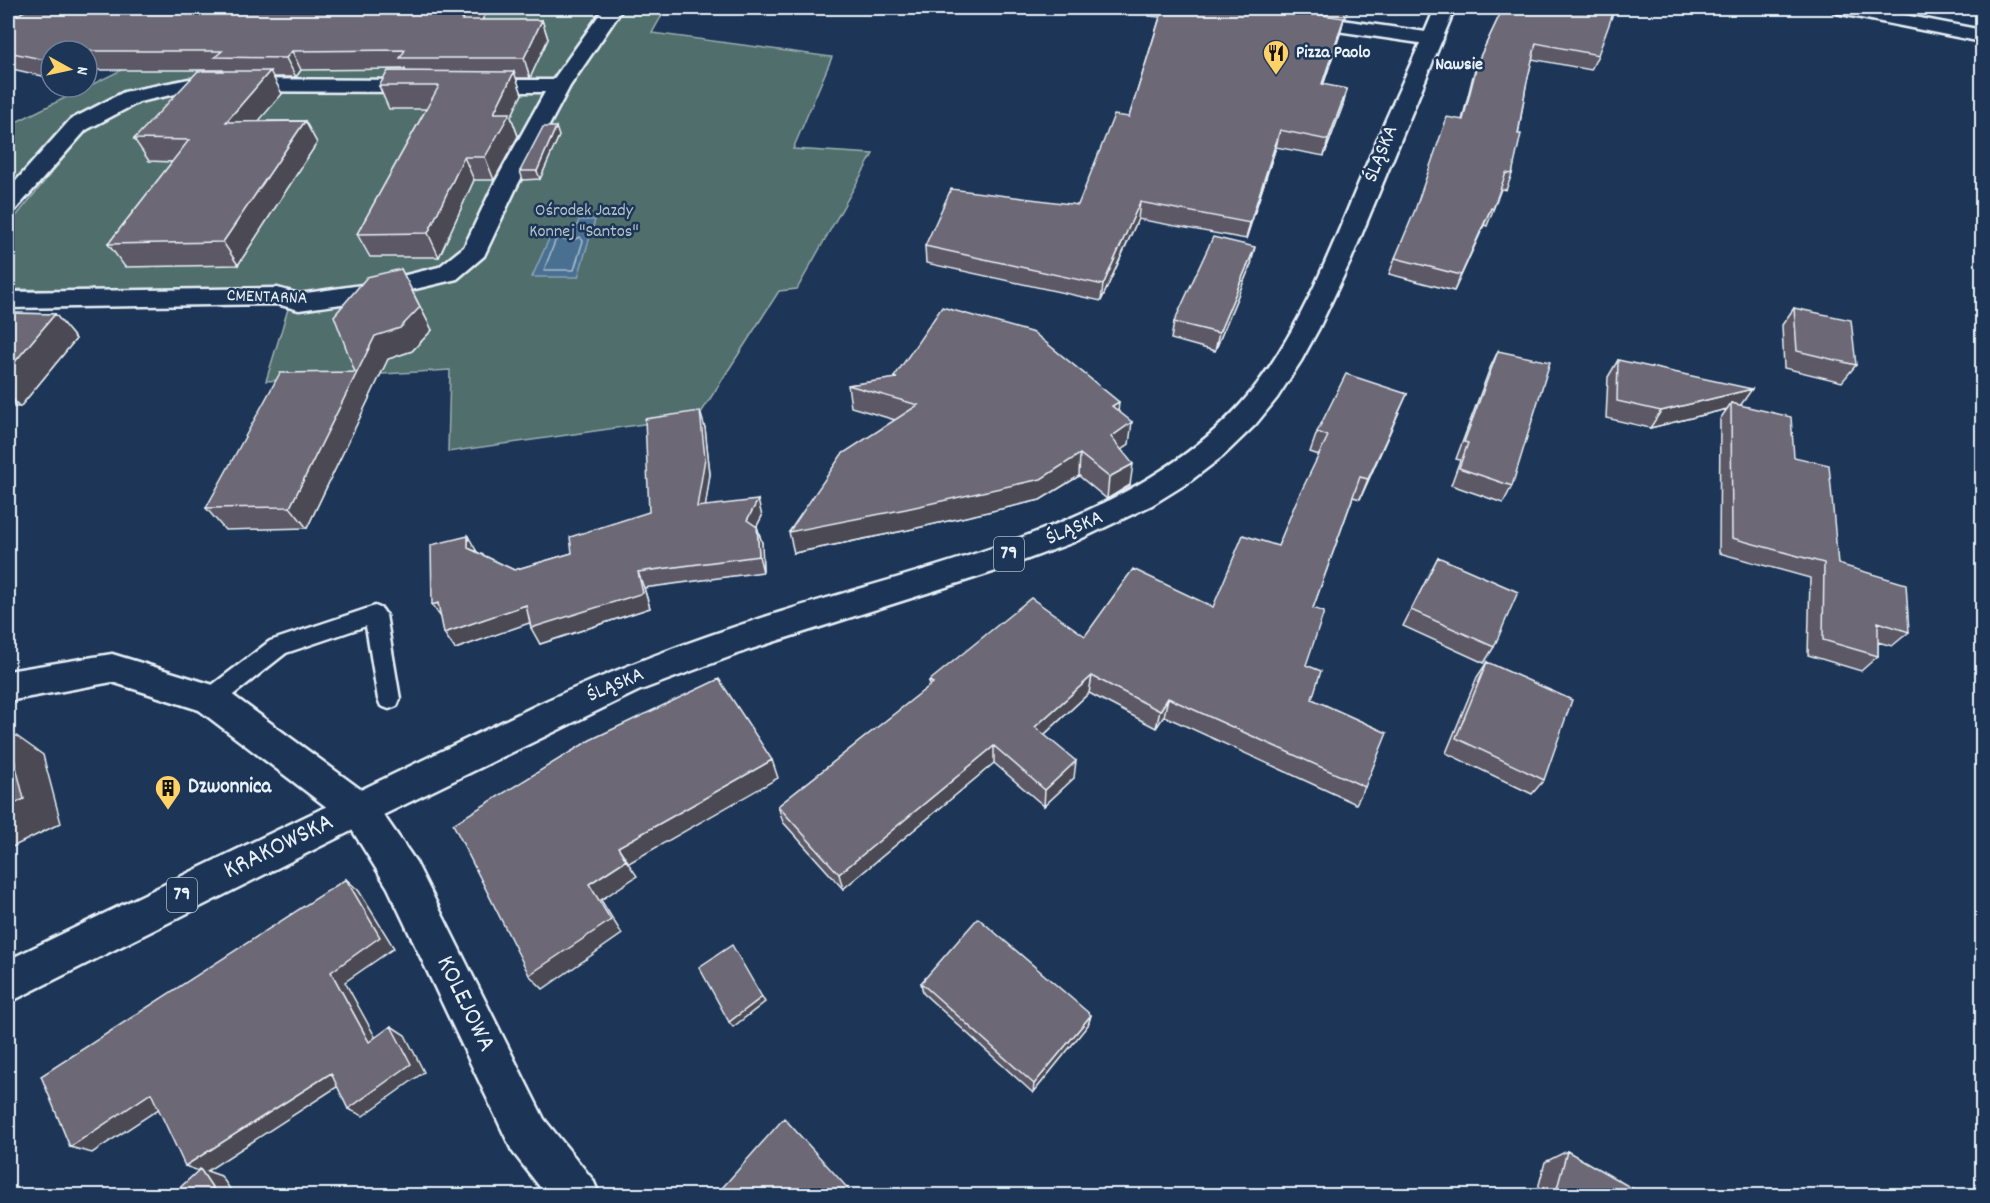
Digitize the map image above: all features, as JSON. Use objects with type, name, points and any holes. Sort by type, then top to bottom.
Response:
[{"type":"street","name":"CMENTARNA","points":[[8,300],[277,296],[299,303],[369,292],[448,273],[475,251],[505,186],[559,87],[613,8]]},
{"type":"street","points":[[1221,8],[1432,39]]},
{"type":"street","name":"ŚLĄSKA","points":[[358,809],[627,681],[709,648],[1038,545],[1123,508],[1200,459],[1247,416],[1289,358],[1333,274],[1426,48],[1445,8]]},
{"type":"street","points":[[1841,8],[1983,36]]},
{"type":"street","points":[[8,204],[78,125],[132,97],[189,85],[559,87]]},
{"type":"street","points":[[8,686],[112,668],[211,699],[358,809]]},
{"type":"street","name":"KRAKOWSKA","points":[[8,982],[358,809]]},
{"type":"street","name":"KOLEJOWA","points":[[358,809],[402,875],[528,1135],[577,1196]]},
{"type":"lane","points":[[211,699],[278,647],[375,615],[389,699]]},
{"type":"green space","name":"Ośrodek Jazdy Konnej \"Santos\"","points":[[191,8],[666,8],[652,33],[832,57],[793,149],[873,154],[797,289],[779,291],[699,416],[448,452],[450,370],[266,381],[288,309],[285,294],[8,289],[8,226],[107,105],[73,120],[8,191],[8,126],[63,99],[99,99],[99,81],[146,58]]},
{"type":"water","points":[[579,220],[595,220],[578,277],[532,277],[552,232],[574,234]]},
{"type":"building","points":[[30,8],[470,8],[462,20],[542,20],[524,58],[400,58],[405,50],[292,51],[286,58],[215,57],[222,51],[99,51],[99,39],[39,39],[39,59],[8,52],[8,20]]},
{"type":"building","points":[[1163,8],[1272,8],[1344,18],[1322,84],[1347,89],[1328,140],[1280,130],[1250,223],[1140,202],[1103,285],[925,246],[951,189],[1078,205],[1114,115],[1129,117]]},
{"type":"building","points":[[1503,8],[1615,8],[1598,55],[1536,43],[1526,86],[1518,134],[1521,134],[1512,174],[1506,173],[1493,209],[1491,208],[1461,275],[1395,258],[1415,210],[1447,117],[1463,120],[1478,61]]},
{"type":"building","points":[[198,71],[270,71],[226,122],[305,121],[223,242],[108,244],[189,140],[134,139]]},
{"type":"building","points":[[388,71],[514,72],[494,113],[510,113],[485,157],[464,157],[428,233],[357,234],[439,86],[379,86]]},
{"type":"building","points":[[543,127],[556,127],[537,171],[520,171]]},
{"type":"building","points":[[1213,237],[1255,247],[1219,333],[1174,322]]},
{"type":"building","points":[[401,269],[420,307],[400,328],[375,336],[290,507],[206,508],[280,373],[355,372],[334,316],[367,277]]},
{"type":"building","points":[[942,307],[1034,333],[1119,402],[1112,406],[1132,422],[1111,437],[1133,464],[1109,477],[1080,454],[1041,479],[789,532],[842,454],[918,405],[848,385],[897,378],[894,377]]},
{"type":"building","points":[[1794,308],[1851,320],[1856,365],[1797,351]]},
{"type":"building","points":[[8,313],[55,314],[8,370]]},
{"type":"building","points":[[1498,351],[1550,362],[1512,486],[1459,468],[1468,443],[1464,442]]},
{"type":"building","points":[[1618,360],[1752,389],[1661,411],[1617,401]]},
{"type":"building","points":[[1346,374],[1407,394],[1368,479],[1360,477],[1313,608],[1324,612],[1306,665],[1321,671],[1312,699],[1387,733],[1365,787],[1168,698],[1160,711],[1092,676],[1035,727],[1076,761],[1045,790],[994,746],[839,874],[778,806],[933,683],[929,681],[1031,598],[1085,636],[1133,569],[1213,607],[1243,535],[1278,546],[1296,502],[1328,436],[1317,432]]},
{"type":"building","points":[[1731,403],[1791,417],[1794,457],[1829,465],[1838,564],[1906,584],[1909,632],[1878,622],[1878,656],[1823,640],[1824,563],[1732,538]]},
{"type":"building","points":[[700,411],[705,458],[697,507],[758,500],[747,520],[757,527],[759,556],[638,572],[643,593],[531,628],[526,605],[444,633],[438,603],[432,605],[431,545],[468,536],[468,548],[514,570],[572,553],[570,537],[649,512],[645,419]]},
{"type":"building","points":[[1438,557],[1518,592],[1494,647],[1411,610]]},
{"type":"building","points":[[1487,662],[1572,700],[1544,780],[1456,738]]},
{"type":"building","points":[[719,679],[772,760],[618,847],[626,860],[589,884],[611,920],[529,975],[453,824],[590,740]]},
{"type":"building","points":[[8,734],[24,799],[8,807]]},
{"type":"building","points":[[346,879],[380,937],[331,972],[369,1042],[391,1026],[411,1064],[348,1109],[331,1073],[185,1166],[151,1093],[70,1147],[41,1076]]},
{"type":"building","points":[[978,918],[1091,1015],[1034,1084],[921,983]]},
{"type":"building","points":[[732,945],[762,997],[729,1022],[699,967]]},
{"type":"building","points":[[784,1118],[853,1194],[852,1196],[715,1196]]},
{"type":"building","points":[[1567,1151],[1635,1190],[1634,1196],[1555,1196]]},
{"type":"building","points":[[200,1169],[218,1196],[171,1196]]},
{"type":"place","name":"Pizza Paolo","points":[[1276,76]]},
{"type":"place","name":"Dzwonnica","points":[[168,811]]},
{"type":"district","name":"Nawsie","points":[[1459,65]]}]
